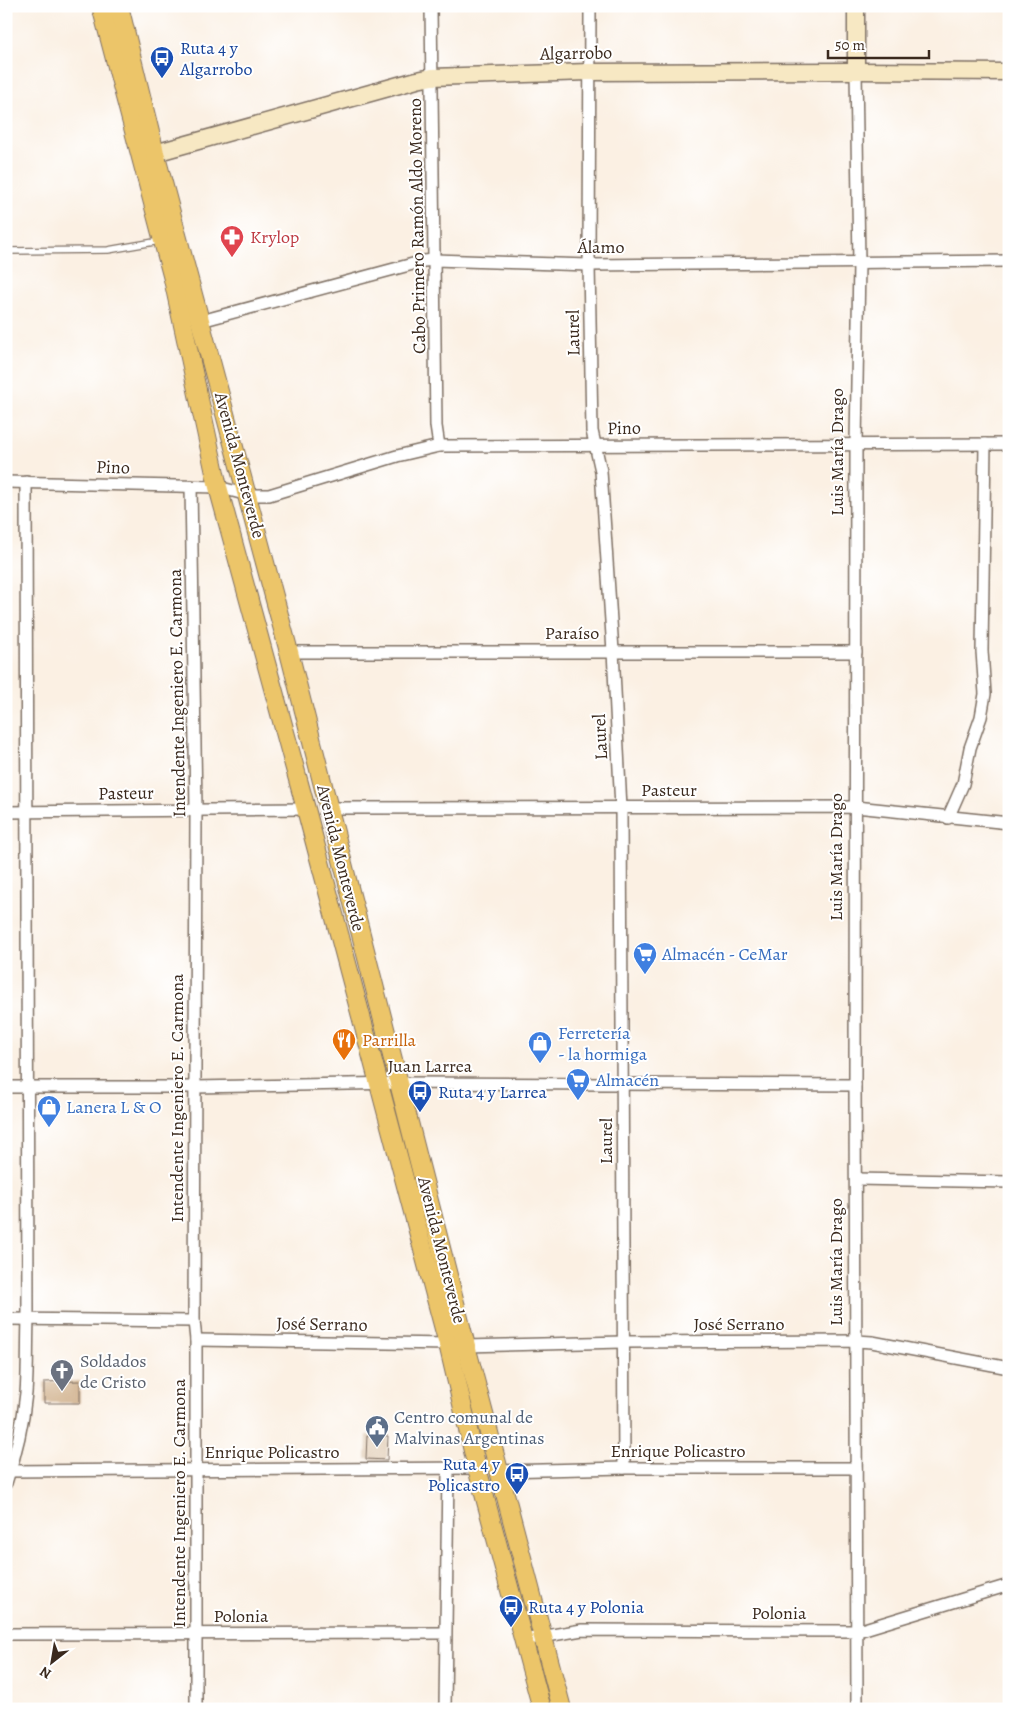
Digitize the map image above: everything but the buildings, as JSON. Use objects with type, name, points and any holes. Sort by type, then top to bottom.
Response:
[{"type":"main road","name":"Avenida Monteverde","points":[[100,6],[172,279],[218,487],[306,809],[448,1344],[477,1468],[542,1709]]},
{"type":"main road","name":"Avenida Monteverde","points":[[120,6],[155,153],[248,495],[466,1346],[562,1709]]},
{"type":"street","name":"Cabo Primero Ramón Aldo Moreno","points":[[431,6],[436,426],[439,446]]},
{"type":"street","name":"Laurel","points":[[590,6],[589,265],[592,431],[601,471],[614,651],[621,808],[624,1468]]},
{"type":"street","name":"Luis María Drago","points":[[856,6],[859,262],[856,443],[855,1085],[857,1709]]},
{"type":"street","name":"Algarrobo","points":[[155,153],[432,77],[589,72],[1009,72]]},
{"type":"street","name":"Álamo","points":[[201,321],[424,261],[435,260],[589,265],[1009,261]]},
{"type":"street","name":"Pino","points":[[6,482],[218,487],[248,495],[269,495],[404,454],[439,446],[856,443],[1009,444]]},
{"type":"street","points":[[948,818],[963,784],[970,748],[981,716],[985,694],[982,651],[985,444]]},
{"type":"street","points":[[6,1484],[8,1471],[18,1442],[26,1391],[28,1320],[26,482]]},
{"type":"street","name":"Intendente Ingeniero E. Carmona","points":[[191,486],[196,809],[194,1321],[196,1340],[196,1709]]},
{"type":"street","name":"Paraíso","points":[[289,652],[856,652]]},
{"type":"street","name":"Pasteur","points":[[328,808],[856,807],[1009,823]]},
{"type":"street","name":"Pasteur","points":[[6,812],[306,809]]},
{"type":"street","name":"Juan Larrea","points":[[6,1087],[195,1087],[399,1083],[855,1085]]},
{"type":"street","points":[[856,1179],[1009,1182]]},
{"type":"street","points":[[6,1319],[194,1321]]},
{"type":"street","name":"José Serrano","points":[[196,1340],[448,1344]]},
{"type":"street","name":"José Serrano","points":[[466,1346],[623,1342],[856,1341],[872,1342],[1009,1368]]},
{"type":"street","name":"Enrique Policastro","points":[[8,1471],[448,1470],[477,1468]]},
{"type":"street","name":"Enrique Policastro","points":[[500,1471],[624,1468],[856,1468]]},
{"type":"street","points":[[445,1709],[448,1470]]},
{"type":"street","name":"Polonia","points":[[523,1640],[582,1630],[858,1631],[1009,1586]]},
{"type":"street","name":"Polonia","points":[[6,1634],[445,1633]]},
{"type":"lane","points":[[6,251],[108,250],[162,240]]},
{"type":"place","name":"Ruta 4 y Algarrobo","points":[[162,79]]},
{"type":"place","name":"Krylop","points":[[232,258]]},
{"type":"place","name":"Almacén - CeMar","points":[[645,975]]},
{"type":"place","name":"Parrilla","points":[[344,1061]]},
{"type":"place","name":"Ferretería - la hormiga","points":[[540,1064]]},
{"type":"place","name":"Almacén","points":[[578,1101]]},
{"type":"place","name":"Ruta 4 y Larrea","points":[[420,1113]]},
{"type":"place","name":"Lanera L & O","points":[[49,1128]]},
{"type":"place","name":"Soldados de Cristo","points":[[62,1392]]},
{"type":"place","name":"Centro comunal de Malvinas Argentinas","points":[[377,1448]]},
{"type":"place","name":"Ruta 4 y Policastro","points":[[517,1495]]},
{"type":"place","name":"Ruta 4 y Polonia","points":[[511,1628]]}]
